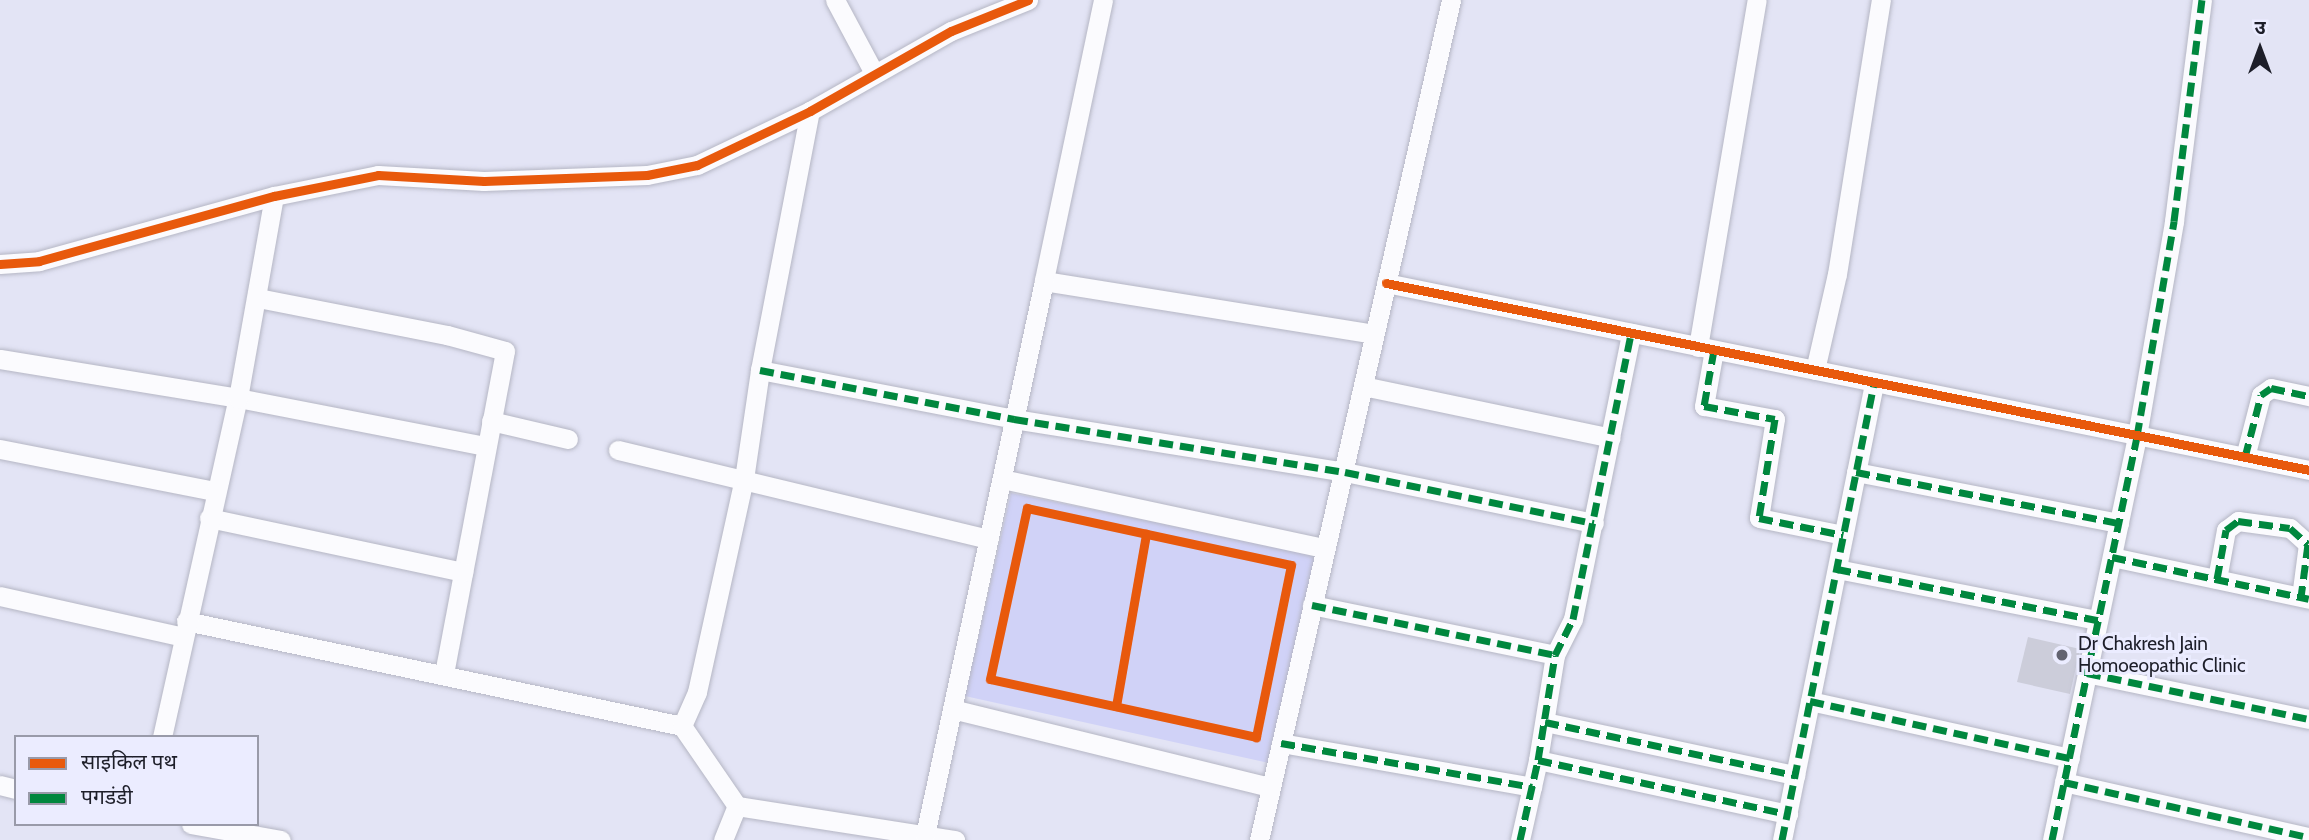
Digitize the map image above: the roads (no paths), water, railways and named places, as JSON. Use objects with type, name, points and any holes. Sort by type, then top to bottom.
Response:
[{"type":"street","points":[[835,0],[874,73]]},
{"type":"street","points":[[0,264],[39,261],[274,196],[378,175],[484,181],[647,175],[697,165],[810,111],[951,31],[1028,0]]},
{"type":"street","points":[[925,835],[1103,0]]},
{"type":"street","points":[[1259,840],[1451,0]]},
{"type":"street","points":[[1757,0],[1706,348],[1704,406],[1775,419],[1759,518],[1843,535]]},
{"type":"street","points":[[1815,370],[1837,274],[1881,0]]},
{"type":"street","points":[[2052,840],[2137,436],[2174,221],[2202,0]]},
{"type":"street","points":[[682,726],[697,692],[744,478],[760,370],[810,111]]},
{"type":"street","points":[[162,735],[208,518],[238,398],[258,298],[274,196]]},
{"type":"street","points":[[1044,281],[1374,334]]},
{"type":"street","points":[[1385,283],[2309,470]]},
{"type":"street","points":[[258,298],[447,335],[505,351],[444,674]]},
{"type":"street","points":[[1520,840],[1538,760],[1555,655],[1573,619],[1631,333]]},
{"type":"street","points":[[0,359],[238,398],[486,446]]},
{"type":"street","points":[[760,370],[1014,419],[1345,472],[1594,523]]},
{"type":"street","points":[[1783,840],[1874,382]]},
{"type":"street","points":[[1363,386],[1611,438]]},
{"type":"street","points":[[2245,457],[2261,395],[2271,388],[2309,396]]},
{"type":"street","points":[[491,421],[568,439]]},
{"type":"street","points":[[0,449],[215,491]]},
{"type":"street","points":[[618,450],[744,478],[988,539]]},
{"type":"street","points":[[1856,472],[2119,523]]},
{"type":"street","points":[[1002,479],[1325,548]]},
{"type":"street","points":[[208,518],[463,572]]},
{"type":"street","points":[[2112,557],[2305,598],[2308,544],[2290,528],[2238,521],[2226,530],[2217,579]]},
{"type":"street","points":[[1837,569],[2098,620]]},
{"type":"street","points":[[0,596],[444,674],[682,726],[737,806],[955,840]]},
{"type":"street","points":[[1312,605],[1555,655]]},
{"type":"street","points":[[2087,673],[2309,719]]},
{"type":"street","points":[[1810,701],[2070,758]]},
{"type":"street","points":[[952,709],[1269,787]]},
{"type":"street","points":[[1545,722],[1795,775]]},
{"type":"street","points":[[1281,743],[1532,787]]},
{"type":"street","points":[[1538,760],[1788,814]]},
{"type":"street","points":[[2064,782],[2309,838]]},
{"type":"street","points":[[723,840],[737,806]]},
{"type":"street","points":[[198,826],[234,836],[281,840]]},
{"type":"place","name":"Dr Chakresh Jain Homoeopathic Clinic","points":[[2062,655]]}]
